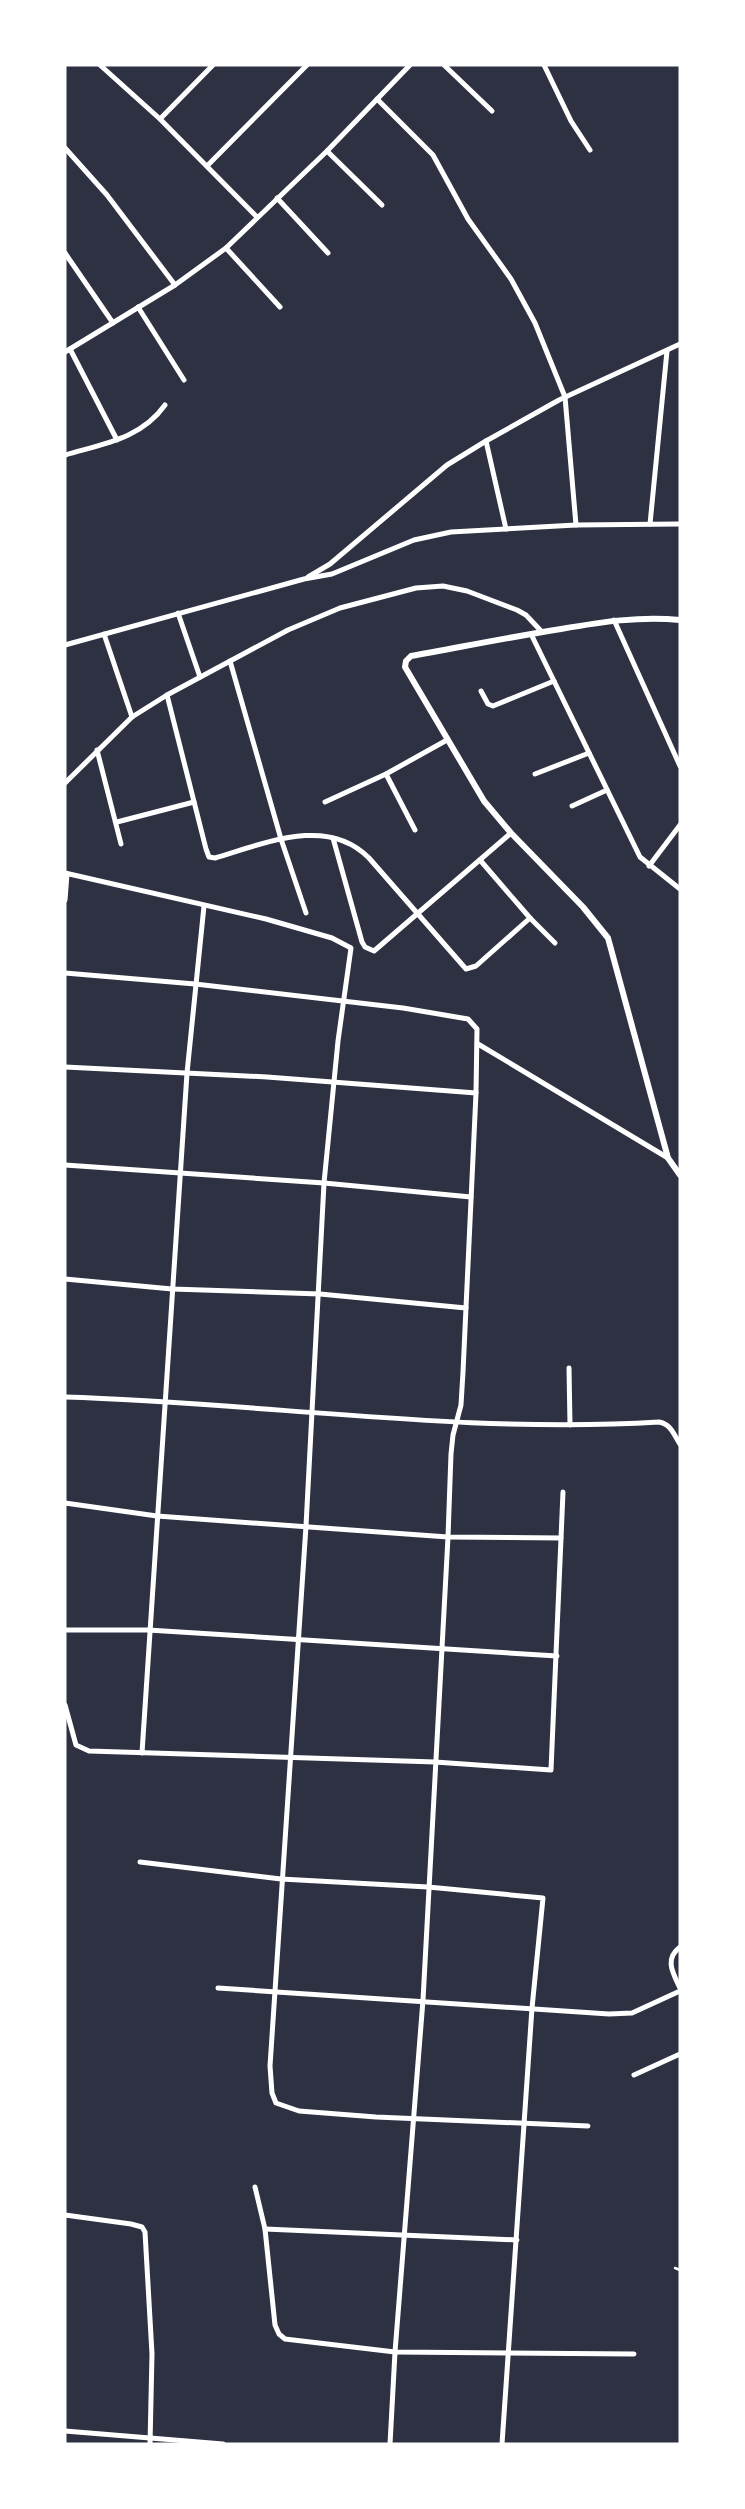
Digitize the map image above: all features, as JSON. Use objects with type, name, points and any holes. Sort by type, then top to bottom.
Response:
[{"type":"street","points":[[160,119],[212,65]]},
{"type":"street","points":[[207,166],[307,65]]},
{"type":"street","points":[[117,440],[68,351],[176,285],[226,248],[327,151],[410,65]]},
{"type":"street","points":[[444,65],[492,111]]},
{"type":"street","points":[[544,65],[571,121],[590,150]]},
{"type":"street","points":[[103,66],[257,217]]},
{"type":"street","points":[[377,99],[433,155],[468,219],[511,279],[536,323],[565,397],[576,525]]},
{"type":"street","points":[[65,148],[107,195],[176,285]]},
{"type":"street","points":[[327,151],[382,205]]},
{"type":"street","points":[[277,198],[328,253]]},
{"type":"street","points":[[226,248],[280,307]]},
{"type":"street","points":[[65,253],[113,323]]},
{"type":"street","points":[[138,307],[184,380]]},
{"type":"street","points":[[304,579],[330,564],[447,465],[565,397],[680,344]]},
{"type":"street","points":[[650,524],[667,351]]},
{"type":"street","points":[[65,455],[135,433],[156,418],[165,405]]},
{"type":"street","points":[[486,441],[506,529]]},
{"type":"street","points":[[65,645],[304,579],[339,572],[364,559],[414,540],[451,532],[576,525],[680,524]]},
{"type":"street","points":[[65,781],[132,717],[200,677],[322,614],[377,597],[428,586],[454,587],[526,615],[542,632]]},
{"type":"street","points":[[178,613],[200,677]]},
{"type":"street","points":[[680,620],[614,620],[411,656],[407,661],[407,672],[484,801],[511,833],[583,907],[608,938],[668,1158],[680,1175]]},
{"type":"street","points":[[614,620],[680,766]]},
{"type":"street","points":[[104,634],[132,717]]},
{"type":"street","points":[[531,634],[640,857],[680,890]]},
{"type":"street","points":[[230,661],[281,839],[306,913]]},
{"type":"street","points":[[481,691],[488,704],[494,706],[554,681]]},
{"type":"street","points":[[167,695],[209,857],[215,858],[281,839],[313,835],[333,838],[359,847],[466,969],[477,966],[530,918]]},
{"type":"street","points":[[325,803],[386,774],[447,740]]},
{"type":"street","points":[[97,751],[121,844]]},
{"type":"street","points":[[536,774],[589,753]]},
{"type":"street","points":[[386,774],[415,830]]},
{"type":"street","points":[[572,806],[607,790]]},
{"type":"street","points":[[117,822],[194,802]]},
{"type":"street","points":[[649,866],[680,825]]},
{"type":"street","points":[[333,838],[365,947],[374,951],[511,833]]},
{"type":"street","points":[[480,860],[555,943]]},
{"type":"street","points":[[65,900],[66,874],[266,919],[315,932],[351,948],[324,1183],[306,1526],[270,2066],[270,2083],[276,2103],[299,2110],[588,2126]]},
{"type":"street","points":[[142,1753],[179,1174],[204,906]]},
{"type":"street","points":[[65,972],[403,1008],[468,1019],[477,1029],[477,1093],[462,1391],[451,1454],[449,1537],[423,2000],[390,2444]]},
{"type":"street","points":[[478,1044],[668,1158]]},
{"type":"street","points":[[65,1067],[477,1093]]},
{"type":"street","points":[[65,1165],[324,1183],[471,1197]]},
{"type":"street","points":[[65,1279],[172,1289],[320,1294],[466,1308]]},
{"type":"street","points":[[569,1368],[570,1424]]},
{"type":"street","points":[[65,1397],[165,1400],[456,1421],[570,1424],[659,1422],[666,1423],[680,1444]]},
{"type":"street","points":[[65,1705],[76,1745],[89,1751],[435,1762],[551,1770],[563,1492]]},
{"type":"street","points":[[65,1503],[157,1516],[449,1537],[561,1538]]},
{"type":"street","points":[[65,1630],[148,1630],[557,1657]]},
{"type":"street","points":[[141,1862],[281,1879],[428,1887],[543,1898],[531,2008],[502,2444]]},
{"type":"street","points":[[218,1988],[609,2014],[632,2013],[680,1990],[671,1971],[670,1961],[672,1953],[680,1947]]},
{"type":"street","points":[[634,2075],[680,2054]]},
{"type":"street","points":[[255,2187],[265,2229],[275,2325],[285,2339],[395,2352],[634,2354]]},
{"type":"street","points":[[65,2215],[142,2227],[145,2236],[152,2354],[150,2441]]},
{"type":"street","points":[[265,2229],[517,2240]]},
{"type":"street","points":[[65,2431],[150,2441],[223,2444]]},
{"type":"lane","points":[[675,2268],[680,2270]]}]
